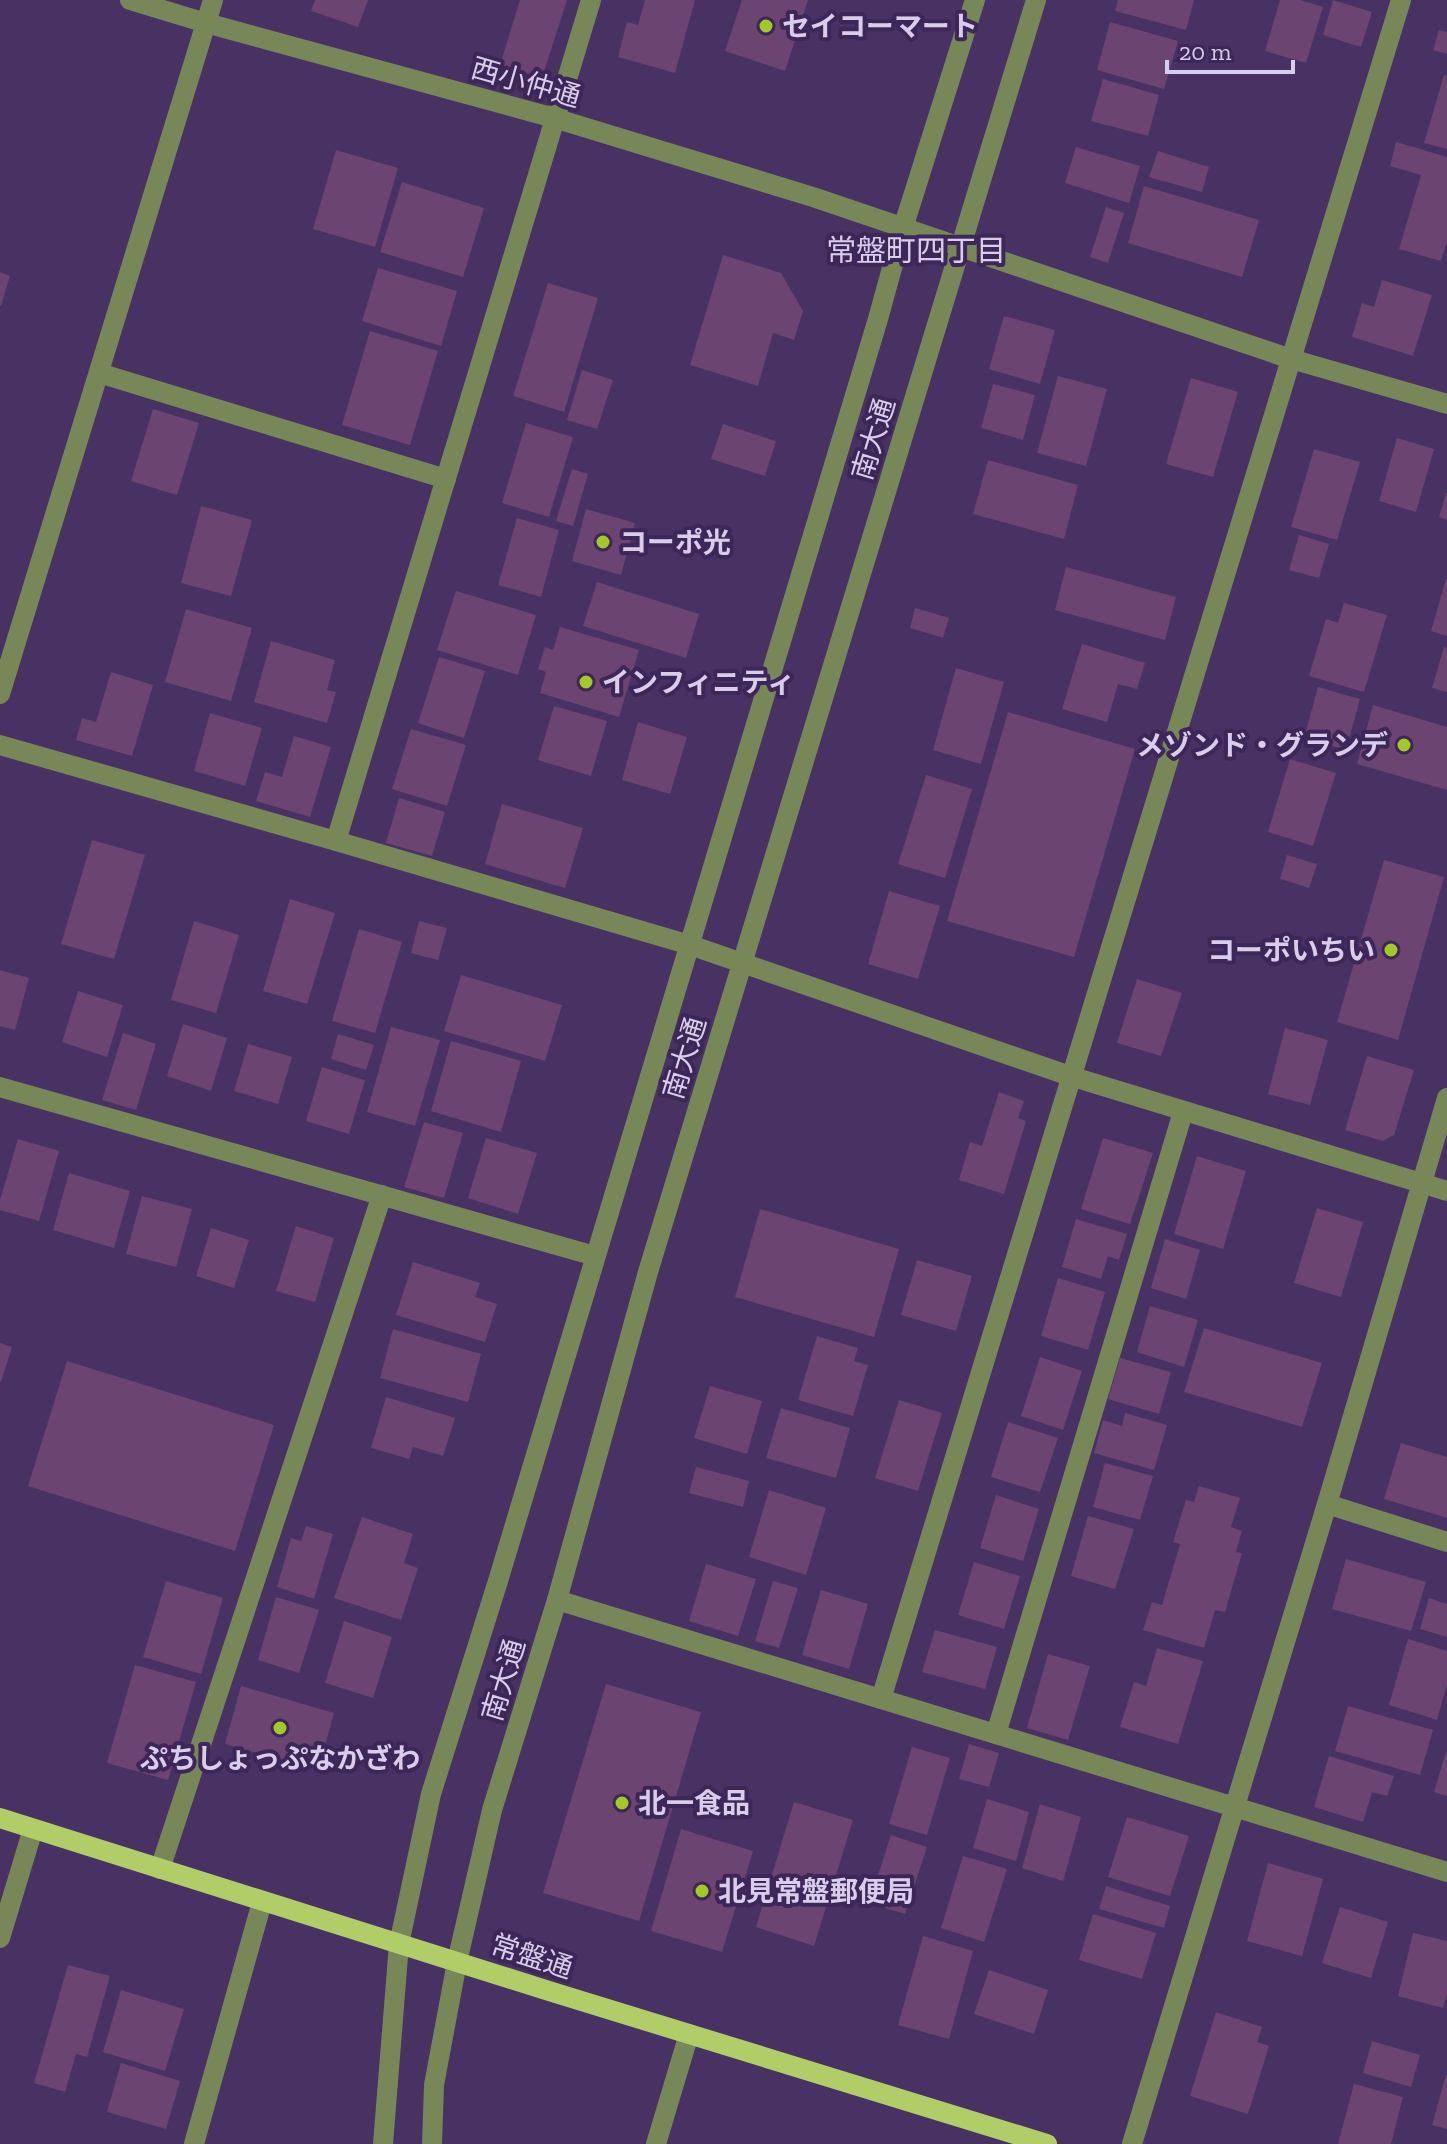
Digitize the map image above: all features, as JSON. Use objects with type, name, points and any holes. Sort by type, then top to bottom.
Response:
[{"type":"main road","name":"常盤通","points":[[0,1818],[1047,2144]]},
{"type":"street","name":"西小仲通","points":[[130,0],[554,118],[813,197],[1291,359],[1447,404]]},
{"type":"street","points":[[0,694],[213,0]]},
{"type":"street","points":[[336,841],[591,0]]},
{"type":"street","name":"南大通","points":[[383,2144],[399,1944],[431,1794],[690,945],[903,228],[975,0]]},
{"type":"street","name":"南大通","points":[[432,2144],[434,2085],[457,1962],[492,1810],[557,1600],[648,1272],[1036,0]]},
{"type":"street","points":[[881,1699],[1401,0]]},
{"type":"street","points":[[99,373],[446,479]]},
{"type":"street","points":[[0,745],[690,945],[1070,1076],[1447,1191]]},
{"type":"street","points":[[0,1087],[595,1256]]},
{"type":"street","points":[[1132,2144],[1447,1098]]},
{"type":"street","points":[[996,1734],[1183,1112]]},
{"type":"street","points":[[160,1869],[382,1195]]},
{"type":"street","points":[[1327,1504],[1447,1542]]},
{"type":"street","points":[[557,1600],[1447,1872]]},
{"type":"street","points":[[0,1938],[33,1829]]},
{"type":"street","points":[[194,2144],[262,1902]]},
{"type":"street","points":[[656,2144],[689,2034]]},
{"type":"building","points":[[315,0],[368,0],[358,27],[311,11]]},
{"type":"building","points":[[520,0],[567,0],[542,78],[500,65]]},
{"type":"building","points":[[645,0],[695,0],[675,73],[618,57],[627,22],[638,25]]},
{"type":"building","name":"セイコーマート","points":[[742,0],[808,0],[785,71],[725,51]]},
{"type":"building","points":[[1118,0],[1194,0],[1186,30],[1115,11]]},
{"type":"building","points":[[1280,0],[1300,0],[1323,7],[1306,63],[1265,51]]},
{"type":"building","points":[[1333,0],[1372,12],[1361,47],[1323,35]]},
{"type":"building","points":[[1110,22],[1178,41],[1164,89],[1097,70]]},
{"type":"building","points":[[1439,30],[1447,32],[1447,54],[1433,50]]},
{"type":"building","points":[[1444,75],[1447,76],[1447,149],[1424,143]]},
{"type":"building","points":[[1103,79],[1159,95],[1148,136],[1091,121]]},
{"type":"building","points":[[1396,142],[1447,157],[1447,241],[1441,261],[1399,249],[1421,175],[1390,166]]},
{"type":"building","points":[[1076,147],[1140,166],[1129,203],[1065,183]]},
{"type":"building","points":[[336,150],[398,168],[375,247],[313,229]]},
{"type":"building","points":[[1158,151],[1209,167],[1202,192],[1149,177]]},
{"type":"building","points":[[402,182],[484,208],[463,277],[380,252]]},
{"type":"building","points":[[1144,186],[1259,220],[1242,277],[1128,243]]},
{"type":"building","points":[[1106,207],[1124,213],[1108,263],[1090,257]]},
{"type":"building","points":[[723,255],[781,273],[803,311],[794,340],[773,333],[758,386],[690,365]]},
{"type":"building","points":[[378,268],[457,291],[441,346],[362,321]]},
{"type":"building","points":[[0,272],[10,276],[1,306],[0,306]]},
{"type":"building","points":[[1382,280],[1432,295],[1413,356],[1352,337],[1362,303],[1374,307]]},
{"type":"building","points":[[548,283],[598,298],[564,412],[513,396]]},
{"type":"building","points":[[1004,316],[1055,330],[1040,384],[989,369]]},
{"type":"building","points":[[370,331],[438,351],[410,445],[342,425]]},
{"type":"building","points":[[582,370],[613,380],[597,429],[567,420]]},
{"type":"building","points":[[1058,376],[1107,389],[1086,466],[1037,453]]},
{"type":"building","points":[[1191,378],[1238,392],[1213,477],[1166,464]]},
{"type":"building","points":[[993,384],[1035,395],[1023,440],[981,428]]},
{"type":"building","points":[[153,409],[199,423],[177,495],[131,481]]},
{"type":"building","points":[[526,423],[573,437],[549,517],[502,503]]},
{"type":"building","points":[[723,424],[776,441],[765,476],[711,459]]},
{"type":"building","points":[[1397,438],[1434,449],[1416,512],[1379,501]]},
{"type":"building","points":[[1314,449],[1360,462],[1337,540],[1291,527]]},
{"type":"building","points":[[988,460],[1078,485],[1064,539],[973,514]]},
{"type":"building","points":[[572,469],[588,474],[573,526],[556,521]]},
{"type":"building","points":[[1447,493],[1447,520],[1439,517]]},
{"type":"building","points":[[201,506],[252,520],[231,596],[181,583]]},
{"type":"building","name":"コーポ光","points":[[586,509],[635,523],[621,575],[572,561]]},
{"type":"building","points":[[517,518],[559,530],[541,597],[498,585]]},
{"type":"building","points":[[1299,535],[1329,544],[1319,578],[1289,570]]},
{"type":"building","points":[[1066,567],[1176,597],[1165,640],[1055,610]]},
{"type":"building","points":[[1447,579],[1447,636],[1431,631]]},
{"type":"building","points":[[597,582],[699,614],[686,658],[583,626]]},
{"type":"building","points":[[456,591],[536,615],[518,675],[437,650]]},
{"type":"building","points":[[1344,603],[1387,615],[1364,692],[1309,676],[1326,619],[1338,623]]},
{"type":"building","points":[[915,608],[949,618],[943,638],[910,628]]},
{"type":"building","points":[[186,609],[252,628],[231,701],[165,682]]},
{"type":"building","name":"インフィニティ","points":[[560,627],[639,650],[619,717],[540,693],[546,672],[538,669],[545,647],[553,650]]},
{"type":"building","points":[[271,641],[335,660],[327,690],[336,692],[327,723],[254,702]]},
{"type":"building","points":[[1082,644],[1145,663],[1137,689],[1118,684],[1107,722],[1062,709]]},
{"type":"building","points":[[1444,647],[1447,648],[1447,692],[1432,688]]},
{"type":"building","points":[[439,657],[485,671],[464,738],[418,723]]},
{"type":"building","points":[[956,668],[1004,682],[981,764],[933,750]]},
{"type":"building","points":[[111,672],[153,685],[132,756],[76,740],[82,718],[96,722]]},
{"type":"building","points":[[1318,687],[1360,699],[1346,750],[1304,738]]},
{"type":"building","name":"メゾンド・グランデ","points":[[1373,705],[1447,727],[1447,790],[1357,764]]},
{"type":"building","points":[[554,706],[607,721],[591,776],[538,760]]},
{"type":"building","points":[[1008,712],[1135,749],[1074,957],[947,921]]},
{"type":"building","points":[[210,713],[262,728],[245,786],[194,771]]},
{"type":"building","points":[[638,722],[687,737],[670,794],[622,780]]},
{"type":"building","points":[[411,729],[466,745],[447,806],[392,789]]},
{"type":"building","points":[[294,736],[331,747],[310,817],[256,801],[265,772],[282,777]]},
{"type":"building","points":[[1290,759],[1336,773],[1313,846],[1268,832]]},
{"type":"building","points":[[926,775],[972,789],[945,878],[898,864]]},
{"type":"building","points":[[399,798],[445,812],[432,856],[386,843]]},
{"type":"building","points":[[502,804],[583,828],[565,888],[485,864]]},
{"type":"building","points":[[92,840],[145,855],[114,959],[61,944]]},
{"type":"building","points":[[1287,855],[1317,864],[1309,888],[1280,879]]},
{"type":"building","name":"コーポいちい","points":[[1384,860],[1444,877],[1398,1040],[1337,1022]]},
{"type":"building","points":[[889,891],[940,906],[918,979],[868,964]]},
{"type":"building","points":[[290,899],[335,913],[307,1004],[263,991]]},
{"type":"building","points":[[194,921],[239,935],[216,1013],[171,1000]]},
{"type":"building","points":[[419,921],[447,928],[438,960],[411,953]]},
{"type":"building","points":[[359,929],[402,942],[375,1033],[332,1021]]},
{"type":"building","points":[[0,970],[29,978],[15,1030],[0,1026]]},
{"type":"building","points":[[461,975],[562,1005],[545,1061],[444,1031]]},
{"type":"building","points":[[1137,979],[1182,993],[1161,1056],[1117,1043]]},
{"type":"building","points":[[78,991],[123,1005],[107,1057],[62,1042]]},
{"type":"building","points":[[183,1024],[227,1038],[211,1091],[167,1076]]},
{"type":"building","points":[[391,1027],[440,1040],[415,1126],[367,1112]]},
{"type":"building","points":[[1285,1028],[1328,1040],[1310,1105],[1268,1094]]},
{"type":"building","points":[[123,1033],[156,1044],[136,1110],[102,1100]]},
{"type":"building","points":[[338,1034],[374,1045],[366,1070],[331,1059]]},
{"type":"building","points":[[451,1041],[521,1061],[501,1132],[431,1111]]},
{"type":"building","points":[[248,1044],[292,1057],[278,1104],[234,1091]]},
{"type":"building","points":[[1367,1056],[1414,1070],[1394,1135],[1383,1141],[1345,1130]]},
{"type":"building","points":[[322,1067],[365,1080],[349,1134],[306,1121]]},
{"type":"building","points":[[999,1092],[1024,1101],[1018,1118],[1026,1121],[1004,1194],[959,1180],[970,1142],[982,1146]]},
{"type":"building","points":[[424,1122],[463,1133],[444,1198],[404,1187]]},
{"type":"building","points":[[486,1138],[537,1153],[518,1214],[468,1198]]},
{"type":"building","points":[[1103,1138],[1153,1153],[1130,1224],[1081,1209]]},
{"type":"building","points":[[18,1139],[59,1151],[39,1221],[0,1210],[0,1200]]},
{"type":"building","points":[[1197,1156],[1246,1171],[1223,1249],[1174,1234]]},
{"type":"building","points":[[69,1173],[130,1191],[114,1248],[53,1230]]},
{"type":"building","points":[[142,1196],[192,1209],[176,1267],[126,1254]]},
{"type":"building","points":[[1317,1208],[1363,1222],[1341,1297],[1294,1283]]},
{"type":"building","points":[[760,1209],[899,1249],[874,1337],[735,1297]]},
{"type":"building","points":[[1076,1219],[1127,1234],[1119,1260],[1108,1256],[1101,1279],[1062,1267]]},
{"type":"building","points":[[296,1226],[334,1238],[315,1302],[276,1291]]},
{"type":"building","points":[[211,1228],[249,1240],[234,1288],[196,1276]]},
{"type":"building","points":[[1165,1239],[1200,1250],[1186,1299],[1151,1288]]},
{"type":"building","points":[[917,1260],[972,1276],[956,1331],[901,1315]]},
{"type":"building","points":[[413,1262],[480,1283],[475,1297],[497,1304],[485,1342],[396,1315]]},
{"type":"building","points":[[1058,1278],[1105,1292],[1088,1350],[1041,1336]]},
{"type":"building","points":[[1150,1306],[1198,1320],[1184,1367],[1137,1352]]},
{"type":"building","points":[[1204,1328],[1322,1363],[1302,1427],[1184,1392]]},
{"type":"building","points":[[393,1329],[481,1354],[468,1402],[380,1378]]},
{"type":"building","points":[[817,1336],[858,1348],[854,1361],[868,1365],[853,1416],[798,1400]]},
{"type":"building","points":[[0,1343],[12,1347],[1,1382],[0,1381]]},
{"type":"building","points":[[1040,1357],[1082,1371],[1063,1430],[1021,1416]]},
{"type":"building","points":[[1120,1358],[1171,1372],[1159,1414],[1108,1399]]},
{"type":"building","points":[[67,1361],[274,1425],[235,1551],[28,1486]]},
{"type":"building","points":[[710,1386],[762,1401],[747,1454],[694,1438]]},
{"type":"building","points":[[386,1397],[455,1418],[443,1456],[413,1447],[409,1459],[371,1448]]},
{"type":"building","points":[[899,1400],[942,1413],[918,1491],[875,1478]]},
{"type":"building","points":[[781,1408],[850,1428],[836,1478],[766,1458]]},
{"type":"building","points":[[1125,1413],[1167,1425],[1154,1470],[1094,1453],[1103,1420],[1122,1426]]},
{"type":"building","points":[[1008,1422],[1058,1438],[1040,1492],[991,1477]]},
{"type":"building","points":[[1401,1443],[1447,1457],[1447,1518],[1384,1499]]},
{"type":"building","points":[[1105,1463],[1153,1476],[1140,1520],[1093,1507]]},
{"type":"building","points":[[696,1467],[749,1481],[743,1507],[689,1493]]},
{"type":"building","points":[[1199,1486],[1240,1498],[1231,1527],[1242,1531],[1236,1552],[1242,1553],[1225,1612],[1215,1610],[1204,1648],[1143,1630],[1152,1602],[1162,1605],[1180,1544],[1173,1542],[1186,1500],[1194,1502]]},
{"type":"building","points":[[769,1490],[826,1508],[806,1575],[749,1557]]},
{"type":"building","points":[[996,1495],[1039,1509],[1023,1561],[980,1548]]},
{"type":"building","points":[[1088,1516],[1134,1529],[1115,1589],[1071,1576]]},
{"type":"building","points":[[362,1517],[413,1534],[404,1563],[418,1568],[401,1620],[334,1598]]},
{"type":"building","points":[[306,1526],[333,1534],[314,1599],[277,1587],[291,1538],[301,1541]]},
{"type":"building","points":[[1346,1559],[1426,1582],[1411,1631],[1332,1609]]},
{"type":"building","points":[[974,1562],[1020,1576],[1004,1629],[958,1615]]},
{"type":"building","points":[[706,1564],[756,1579],[738,1636],[689,1621]]},
{"type":"building","points":[[166,1581],[223,1598],[201,1674],[143,1657]]},
{"type":"building","points":[[773,1581],[798,1588],[779,1648],[755,1641]]},
{"type":"building","points":[[821,1590],[868,1604],[849,1669],[802,1655]]},
{"type":"building","points":[[276,1597],[319,1610],[299,1673],[258,1660]]},
{"type":"building","points":[[1429,1598],[1447,1604],[1447,1637],[1420,1629]]},
{"type":"building","points":[[344,1621],[392,1637],[373,1698],[325,1683]]},
{"type":"building","points":[[935,1630],[997,1647],[985,1689],[922,1672]]},
{"type":"building","points":[[1408,1639],[1447,1651],[1447,1684],[1437,1720],[1389,1705]]},
{"type":"building","points":[[1157,1648],[1203,1661],[1178,1744],[1120,1727],[1134,1682],[1146,1686]]},
{"type":"building","points":[[1048,1654],[1090,1666],[1068,1740],[1027,1728]]},
{"type":"building","points":[[135,1665],[196,1682],[168,1780],[107,1763]]},
{"type":"building","name":"北一食品","points":[[606,1684],[701,1712],[639,1921],[543,1893]]},
{"type":"building","name":"ぷちしょっぷなかざわ","points":[[241,1686],[334,1713],[318,1770],[225,1744]]},
{"type":"building","points":[[1348,1706],[1433,1730],[1420,1775],[1335,1751]]},
{"type":"building","points":[[969,1744],[999,1753],[989,1787],[959,1779]]},
{"type":"building","points":[[912,1747],[950,1758],[927,1835],[889,1824]]},
{"type":"building","points":[[1447,1752],[1447,1796],[1434,1792]]},
{"type":"building","points":[[1329,1756],[1394,1776],[1387,1796],[1372,1792],[1363,1822],[1314,1807]]},
{"type":"building","points":[[987,1799],[1029,1812],[1016,1861],[973,1848]]},
{"type":"building","points":[[794,1802],[853,1820],[814,1946],[756,1927]]},
{"type":"building","points":[[1040,1804],[1081,1817],[1063,1881],[1022,1868]]},
{"type":"building","points":[[1127,1817],[1189,1836],[1170,1896],[1108,1877]]},
{"type":"building","name":"北見常盤郵便局","points":[[681,1829],[753,1851],[722,1952],[651,1931]]},
{"type":"building","points":[[891,1835],[927,1847],[905,1914],[869,1903]]},
{"type":"building","points":[[963,1856],[1007,1869],[984,1942],[941,1928]]},
{"type":"building","points":[[1268,1863],[1323,1879],[1302,1956],[1247,1941]]},
{"type":"building","points":[[1106,1886],[1170,1906],[1164,1928],[1099,1909]]},
{"type":"building","points":[[1340,1907],[1388,1922],[1371,1978],[1322,1963]]},
{"type":"building","points":[[1093,1914],[1156,1933],[1142,1979],[1079,1960]]},
{"type":"building","points":[[1413,1933],[1447,1941],[1447,1994],[1443,2008],[1398,1996]]},
{"type":"building","points":[[923,1936],[973,1951],[949,2039],[898,2025]]},
{"type":"building","points":[[68,1965],[110,1976],[87,2057],[76,2054],[65,2092],[34,2083]]},
{"type":"building","points":[[989,1970],[1048,1990],[1034,2034],[974,2014]]},
{"type":"building","points":[[121,1990],[184,2009],[165,2071],[103,2052]]},
{"type":"building","points":[[1216,2012],[1262,2027],[1257,2042],[1269,2046],[1248,2114],[1190,2096]]},
{"type":"building","points":[[1372,2041],[1420,2055],[1411,2087],[1363,2073]]},
{"type":"building","points":[[121,2063],[180,2081],[166,2129],[107,2112]]},
{"type":"building","points":[[1447,2075],[1447,2129],[1432,2125]]},
{"type":"building","points":[[1354,2084],[1403,2097],[1391,2144],[1338,2144]]},
{"type":"place","name":"セイコーマート","points":[[766,26]]},
{"type":"place","name":"コーポ光","points":[[603,542]]},
{"type":"place","name":"インフィニティ","points":[[586,682]]},
{"type":"place","name":"メゾンド・グランデ","points":[[1404,745]]},
{"type":"place","name":"コーポいちい","points":[[1391,950]]},
{"type":"place","name":"ぷちしょっぷなかざわ","points":[[280,1728]]},
{"type":"place","name":"北一食品","points":[[622,1803]]},
{"type":"place","name":"北見常盤郵便局","points":[[702,1891]]},
{"type":"district","name":"常盤町四丁目","points":[[916,251]]}]
